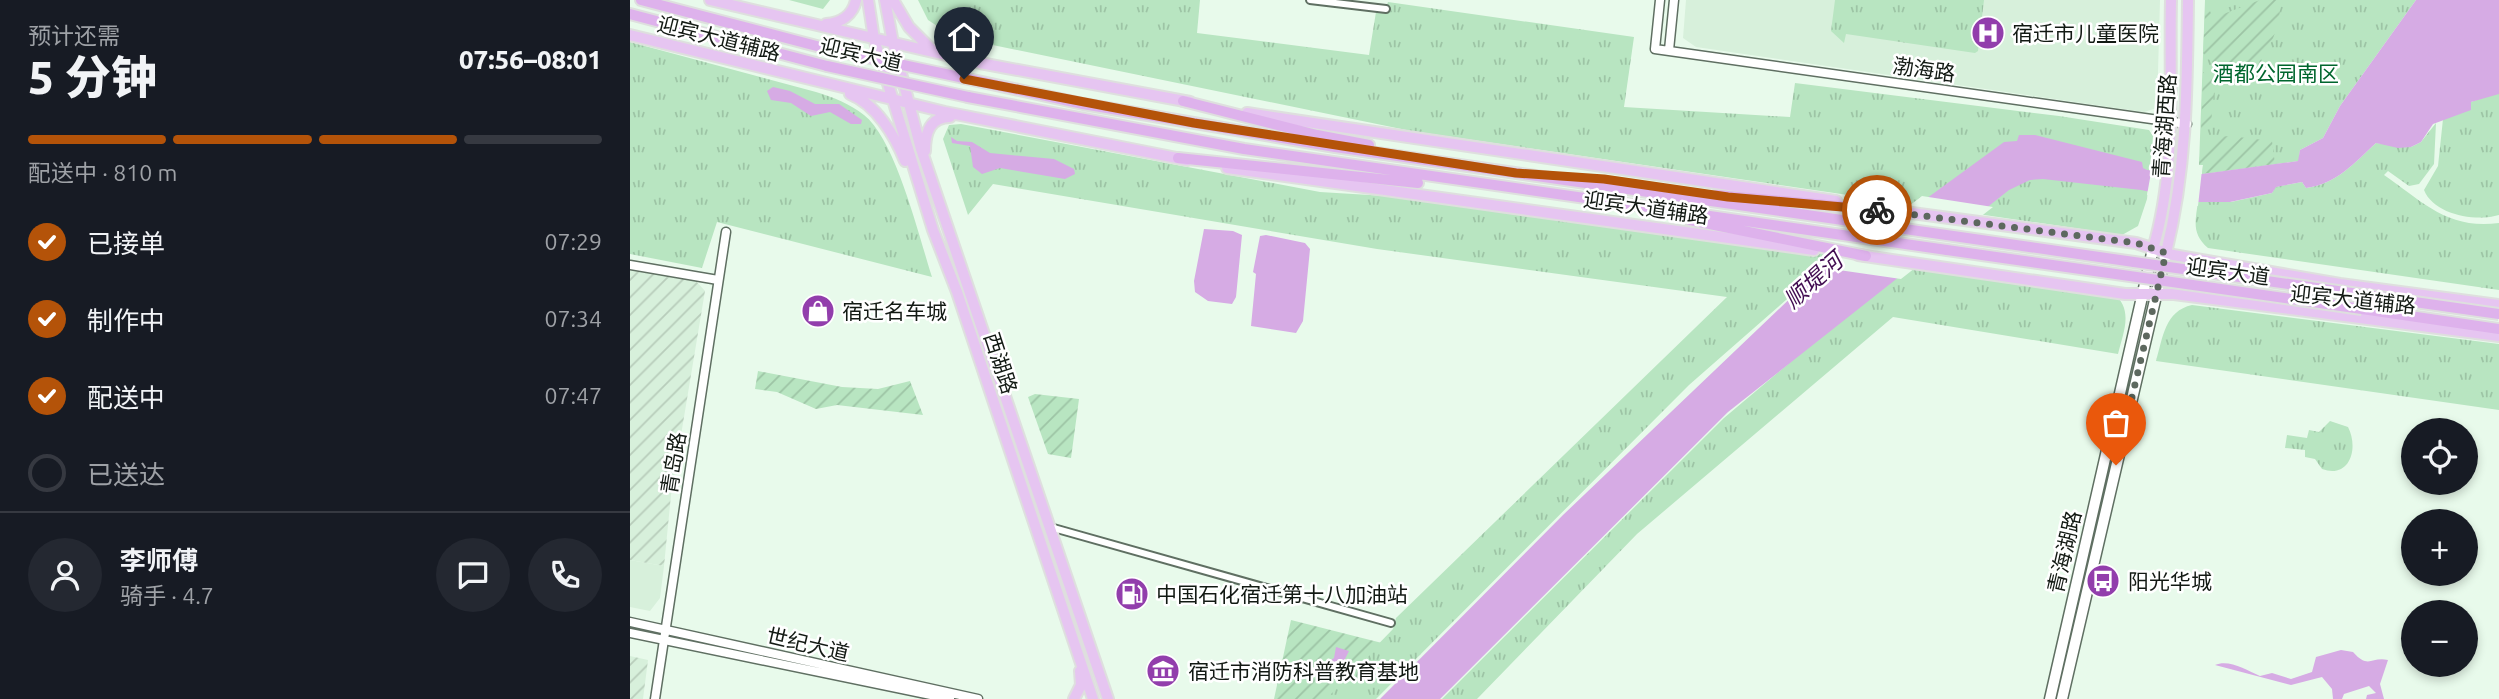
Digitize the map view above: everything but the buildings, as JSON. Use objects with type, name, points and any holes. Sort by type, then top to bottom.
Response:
[{"type":"highway","name":"迎宾大道","points":[[641,0],[828,49],[964,79],[1194,123],[1535,176],[2499,314]]},
{"type":"highway","name":"迎宾大道","points":[[630,14],[827,66],[968,97],[1244,149],[2499,329]]},
{"type":"highway","points":[[1183,101],[1317,135],[1483,162],[1516,173]]},
{"type":"highway","points":[[1178,158],[1364,175],[1454,187],[1488,185]]},
{"type":"highway","points":[[1535,176],[1604,179],[1728,197],[1905,212]]},
{"type":"highway","points":[[1644,207],[1705,224],[1866,256]]},
{"type":"main road","name":"迎宾大道辅路","points":[[710,0],[980,63],[1292,121],[1905,212],[2136,243],[2166,253],[2340,284],[2499,305]]},
{"type":"main road","points":[[813,25],[842,20],[850,13],[856,0]]},
{"type":"main road","name":"西湖路","points":[[868,0],[874,39],[933,230],[957,292],[1093,699]]},
{"type":"main road","name":"西湖路","points":[[885,0],[892,43],[921,149],[1108,699]]},
{"type":"main road","points":[[893,0],[909,26],[930,49],[980,63]]},
{"type":"main road","name":"青海湖西路","points":[[2153,249],[2161,211],[2172,123],[2171,0]]},
{"type":"main road","name":"青海湖西路","points":[[2166,253],[2175,213],[2187,124],[2188,0]]},
{"type":"main road","name":"迎宾大道辅路","points":[[630,35],[909,104],[1236,169],[1833,250]]},
{"type":"main road","points":[[821,83],[864,102],[885,125],[899,146],[933,230]]},
{"type":"main road","points":[[952,234],[925,155],[925,139],[931,124],[939,117],[989,121]]},
{"type":"main road","name":"青海湖路","points":[[2050,699],[2153,249]]},
{"type":"main road","name":"青海湖路","points":[[2062,699],[2166,253]]},
{"type":"main road","name":"迎宾大道辅路","points":[[1866,256],[2125,293],[2157,293],[2499,336]]},
{"type":"main road","points":[[1069,627],[1081,673],[1081,685],[1074,699]]},
{"type":"main road","points":[[1084,628],[1115,699]]},
{"type":"street","points":[[1310,0],[1385,9]]},
{"type":"street","name":"渤海路","points":[[1660,0],[1655,49],[2187,124]]},
{"type":"street","points":[[1670,50],[1674,0]]},
{"type":"street","name":"青岛路","points":[[655,699],[726,232]]},
{"type":"street","points":[[630,265],[718,280]]},
{"type":"street","points":[[1050,527],[1391,622]]},
{"type":"street","name":"世纪大道","points":[[630,622],[978,699]]},
{"type":"street","name":"世纪大道","points":[[630,633],[950,699]]},
{"type":"shaded area","name":"宿迁市儿童医院","points":[[1686,0],[2160,0],[2157,108],[2144,112],[1696,47],[1683,38]]},
{"type":"shaded area","points":[[630,270],[696,281],[705,291],[671,495],[664,566],[630,560]]},
{"type":"shaded area","points":[[630,560],[664,566],[660,598],[650,611],[630,607]]},
{"type":"shaded area","points":[[630,656],[648,660],[643,699],[630,699]]},
{"type":"green space","points":[[789,0],[830,0],[823,9]]},
{"type":"green space","points":[[918,0],[1200,0],[1197,33],[1369,55],[1376,12],[1384,13],[1388,2],[1634,37],[1624,107],[1790,117],[1795,83],[2149,130],[2153,136],[2147,199],[2138,226],[2122,235],[1411,131],[954,37],[928,20]]},
{"type":"green space","points":[[1835,0],[1984,0],[1978,51],[1975,53],[1846,34],[1844,43],[1831,31]]},
{"type":"green space","name":"酒都公园南区","points":[[2205,0],[2416,0],[2340,106],[2323,138],[2300,150],[2299,161],[2202,174],[2203,165],[2199,165]]},
{"type":"green space","points":[[2260,0],[2280,0],[2275,34],[2255,66],[2245,72],[2226,72],[2203,53],[2205,14],[2210,11],[2213,18]]},
{"type":"green space","points":[[630,42],[822,94],[847,104],[864,115],[876,127],[896,167],[932,277],[717,222],[702,268],[630,254]]},
{"type":"green space","points":[[2203,72],[2212,78],[2214,92],[2211,124],[2201,131]]},
{"type":"green space","points":[[2499,94],[2499,215],[2479,218],[2446,211],[2429,199],[2424,190],[2438,166],[2443,119],[2471,109],[2471,102]]},
{"type":"green space","points":[[2436,123],[2434,164],[2419,184],[2409,186],[2388,171],[2384,175],[2424,204],[2450,218],[2481,224],[2499,223],[2499,290],[2208,248],[2199,238],[2196,222],[2198,202],[2231,202],[2272,193],[2275,187],[2302,182],[2306,188],[2317,186],[2344,172],[2376,143],[2411,147],[2421,142]]},
{"type":"green space","points":[[961,124],[1320,192],[1485,202],[1831,251],[1836,256],[1689,385],[1376,699],[1325,699],[1393,629],[1396,618],[1727,297],[1377,249],[993,184],[968,215],[943,139],[949,125]]},
{"type":"green space","points":[[2230,136],[2272,141],[2275,164],[2202,174],[2203,165],[2199,165],[2203,147],[2211,140]]},
{"type":"green space","points":[[1909,262],[2112,292],[2123,305],[2126,320],[2118,354],[1893,317],[1637,534],[1477,699],[1442,699],[1724,418]]},
{"type":"green space","points":[[2192,305],[2499,344],[2499,410],[2156,361],[2166,326],[2176,313]]},
{"type":"green space","points":[[758,371],[842,387],[878,389],[910,381],[923,415],[837,405],[816,409],[777,392],[755,389]]},
{"type":"green space","points":[[1035,394],[1079,399],[1071,458],[1048,454],[1028,397]]},
{"type":"green space","points":[[2330,421],[2348,427],[2353,444],[2350,460],[2339,470],[2322,469],[2315,459],[2305,457],[2305,450],[2285,448],[2287,435],[2307,438],[2309,430],[2319,432]]},
{"type":"green space","points":[[1291,620],[1382,643],[1326,699],[1274,699]]},
{"type":"water","name":"顺堤河","points":[[2416,0],[2499,0],[2499,94],[2471,102],[2471,110],[2433,124],[2421,142],[2411,147],[2398,148],[2376,143],[2336,177],[2317,186],[2306,188],[2302,182],[2276,187],[2272,193],[2230,202],[2198,202],[2141,190],[2043,179],[2030,180],[2009,190],[1728,412],[1440,699],[1380,699],[1563,515],[1823,267],[1849,255],[2004,142],[2017,141],[2019,135],[2035,135],[2142,162],[2143,168],[2147,170],[2202,174],[2298,161],[2300,150],[2323,138],[2340,106]]},
{"type":"water","points":[[773,87],[790,91],[815,104],[839,104],[862,120],[861,124],[851,124],[830,112],[811,116],[791,103],[771,100],[767,91]]},
{"type":"water","points":[[951,137],[957,141],[972,142],[990,153],[1054,159],[1074,169],[1075,174],[1065,179],[1000,168],[982,174],[973,167],[970,146],[952,143]]},
{"type":"water","points":[[1204,229],[1233,231],[1242,235],[1236,297],[1232,304],[1208,301],[1195,292],[1194,281]]},
{"type":"water","points":[[1260,236],[1305,243],[1310,249],[1303,321],[1296,333],[1251,326],[1256,274],[1253,272]]},
{"type":"water","points":[[1336,647],[1349,651],[1339,671],[1331,670],[1328,662],[1334,658]]},
{"type":"water","points":[[2341,650],[2353,652],[2367,661],[2388,660],[2380,684],[2384,699],[2366,699],[2367,695],[2376,693],[2369,686],[2344,694],[2342,699],[2333,699],[2332,689],[2322,677],[2291,685],[2215,665],[2232,664],[2260,676],[2272,673],[2291,679],[2312,672],[2316,657]]},
{"type":"pier","points":[[2152,167],[2202,170],[2198,206],[2147,195]]},
{"type":"pier","points":[[1922,196],[1993,207],[1901,279],[1818,267],[1840,259]]},
{"type":"way so far","points":[[1877,210],[2136,243],[2166,253],[2116,465]]},
{"type":"place","name":"宿迁市儿童医院","points":[[1988,33]]},
{"type":"place","name":"宿迁名车城","points":[[818,311]]},
{"type":"place","name":"阳光华城","points":[[2103,581]]},
{"type":"place","name":"中国石化宿迁第十八加油站","points":[[1132,594]]},
{"type":"place","name":"宿迁市消防科普教育基地","points":[[1163,671]]},
{"type":"route","points":[[964,79],[1083,104],[1335,147],[1535,176],[1604,179],[1728,197],[1877,210]]}]
